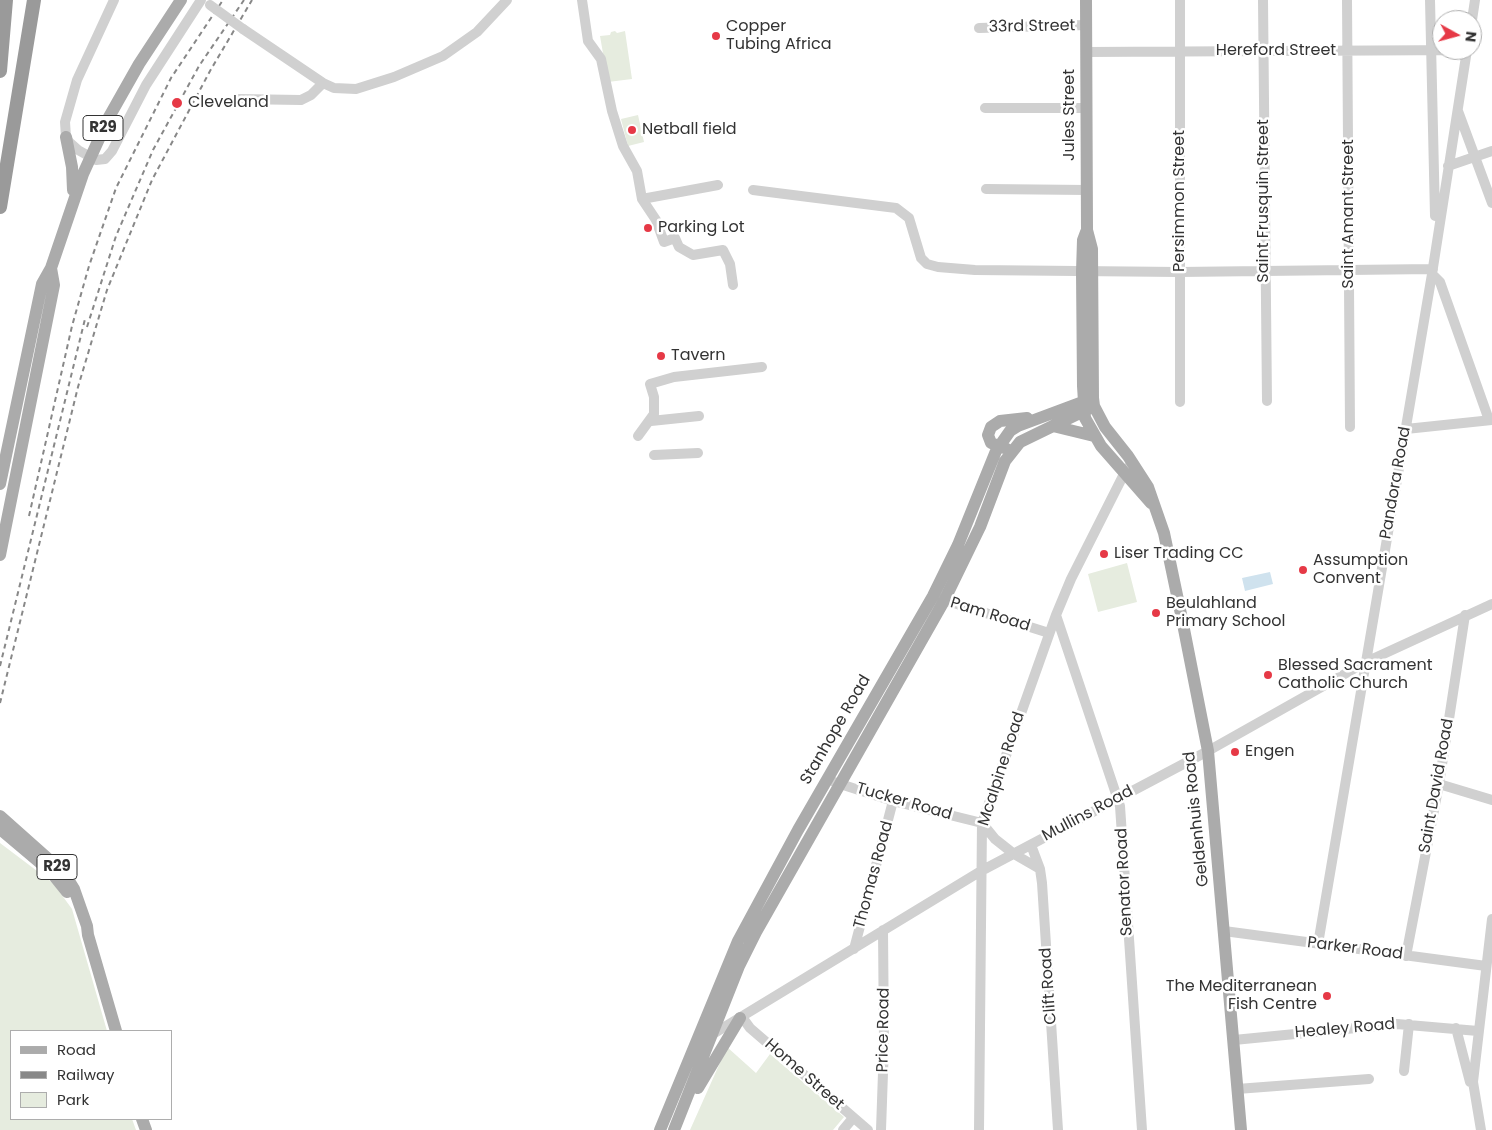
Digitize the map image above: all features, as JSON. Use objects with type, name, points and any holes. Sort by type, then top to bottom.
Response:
[{"type":"highway","points":[[0,72],[6,0]]},
{"type":"highway","points":[[0,207],[34,0]]},
{"type":"main road","name":"R29","points":[[0,484],[42,284],[51,268],[89,157],[134,71],[181,0]]},
{"type":"main road","name":"Jules Street","points":[[1086,0],[1087,230],[1091,243],[1087,271],[1089,404]]},
{"type":"main road","points":[[66,137],[73,176],[72,205]]},
{"type":"main road","name":"R29","points":[[0,555],[54,284],[51,268]]},
{"type":"main road","name":"Stanhope Road","points":[[938,598],[998,447],[1010,432],[1040,417],[1089,404]]},
{"type":"main road","name":"Stanhope Road","points":[[660,1130],[694,1043],[738,941],[860,735],[938,598],[969,552],[1005,461],[1020,442],[1053,426],[1089,404]]},
{"type":"main road","name":"Geldenhuis Road","points":[[1089,404],[1087,424],[1094,436],[1156,509]]},
{"type":"main road","name":"Geldenhuis Road","points":[[1089,404],[1148,487],[1166,543],[1208,751],[1241,1130]]},
{"type":"main road","points":[[1012,450],[998,447],[991,443],[989,438],[990,429],[993,424],[1004,420],[1040,417]]},
{"type":"main road","points":[[1053,426],[1094,436]]},
{"type":"main road","points":[[958,545],[969,552]]},
{"type":"main road","name":"Stanhope Road","points":[[674,1130],[729,993],[756,932],[833,781]]},
{"type":"main road","name":"R29","points":[[0,816],[64,873],[81,903],[88,935],[116,1030]]},
{"type":"main road","name":"R29","points":[[0,829],[59,881],[88,935]]},
{"type":"main road","points":[[674,1130],[729,1034],[741,1017],[732,1004],[729,993]]},
{"type":"street","points":[[114,0],[77,80],[67,112],[66,137],[73,146],[89,157],[102,160],[112,151],[146,86],[205,2],[323,84],[341,90],[356,89],[434,61],[477,32],[507,0]]},
{"type":"street","points":[[582,0],[588,42],[601,59],[612,111],[623,146],[637,171],[642,199],[656,220],[664,242],[675,238],[679,247],[693,255],[723,250],[730,264],[734,285]]},
{"type":"street","name":"Persimmon Street","points":[[1180,0],[1180,402]]},
{"type":"street","name":"Saint Frusquin Street","points":[[1263,0],[1264,271],[1267,401]]},
{"type":"street","name":"Saint Amant Street","points":[[1348,0],[1350,427]]},
{"type":"street","points":[[1430,0],[1436,239]]},
{"type":"street","name":"33rd Street","points":[[979,28],[1086,26]]},
{"type":"street","name":"Hereford Street","points":[[1086,52],[1430,50]]},
{"type":"street","name":"Pandora Road","points":[[1318,944],[1406,429],[1465,60]]},
{"type":"street","points":[[237,99],[301,100],[323,84]]},
{"type":"street","points":[[985,108],[1086,108]]},
{"type":"street","points":[[1457,110],[1492,203]]},
{"type":"street","points":[[1448,166],[1492,151]]},
{"type":"street","points":[[642,199],[718,185]]},
{"type":"street","points":[[986,189],[1087,190]]},
{"type":"street","points":[[752,190],[896,208],[909,218],[921,258],[930,266],[975,270],[1432,272],[1440,282],[1491,420],[1406,429]]},
{"type":"street","points":[[638,436],[654,414],[654,397],[650,384],[674,377],[762,366]]},
{"type":"street","points":[[650,421],[695,418],[699,416]]},
{"type":"street","points":[[654,455],[698,453]]},
{"type":"street","name":"Mcalpine Road","points":[[979,1130],[982,823],[1056,615],[1071,579],[1131,461]]},
{"type":"street","name":"Pam Road","points":[[938,598],[1049,633]]},
{"type":"street","name":"Mullins Road","points":[[694,1043],[712,1036],[982,871],[1208,751],[1366,662],[1492,604]]},
{"type":"street","name":"Senator Road","points":[[1056,615],[1119,797],[1142,1130]]},
{"type":"street","name":"Saint David Road","points":[[1406,956],[1439,784],[1465,616]]},
{"type":"street","name":"Tucker Road","points":[[833,781],[893,801],[982,823]]},
{"type":"street","points":[[1439,784],[1492,800]]},
{"type":"street","name":"Thomas Road","points":[[854,949],[893,801]]},
{"type":"street","points":[[982,823],[995,839],[1014,854],[1040,869]]},
{"type":"street","name":"Clift Road","points":[[1031,845],[1040,869],[1058,1130]]},
{"type":"street","points":[[1473,1095],[1478,1031],[1492,919]]},
{"type":"street","name":"Price Road","points":[[881,1130],[884,1035],[883,930]]},
{"type":"street","name":"Parker Road","points":[[1224,932],[1486,966]]},
{"type":"street","name":"Home Street","points":[[741,1017],[750,1028],[868,1130]]},
{"type":"street","points":[[1404,1071],[1409,1024]]},
{"type":"street","name":"Healey Road","points":[[1234,1040],[1353,1027],[1409,1024],[1478,1031]]},
{"type":"street","points":[[1456,1028],[1481,1130],[1475,1130]]},
{"type":"street","points":[[1237,1089],[1369,1079]]},
{"type":"street","points":[[843,1130],[853,1118]]},
{"type":"green space","points":[[615,31],[617,33],[625,31],[632,79],[608,82],[600,36],[610,35],[611,32]]},
{"type":"green space","name":"Netball field","points":[[638,115],[644,142],[628,146],[621,119]]},
{"type":"green space","points":[[1127,563],[1137,602],[1098,612],[1088,574]]},
{"type":"green space","points":[[0,843],[53,883],[72,909],[107,1030],[10,1030],[10,1120],[132,1120],[136,1130],[0,1130]]},
{"type":"green space","points":[[727,1047],[756,1073],[770,1054],[844,1117],[833,1130],[690,1130]]},
{"type":"water","points":[[1270,572],[1273,584],[1245,591],[1242,578]]},
{"type":"railway","points":[[29,516],[72,326],[89,266],[116,188],[171,78],[223,0]]},
{"type":"railway","points":[[87,327],[116,236],[153,150],[199,66],[244,0]]},
{"type":"railway","points":[[0,703],[78,387],[107,290],[152,180],[210,71],[252,0]]},
{"type":"railway","points":[[0,666],[85,319]]},
{"type":"place","name":"Copper Tubing Africa","points":[[716,36]]},
{"type":"place","name":"Cleveland","points":[[177,103]]},
{"type":"place","name":"Netball field","points":[[632,130]]},
{"type":"place","name":"Parking Lot","points":[[648,228]]},
{"type":"place","name":"Tavern","points":[[661,356]]},
{"type":"place","name":"Liser Trading CC","points":[[1104,554]]},
{"type":"place","name":"Assumption Convent","points":[[1303,570]]},
{"type":"place","name":"Beulahland Primary School","points":[[1156,613]]},
{"type":"place","name":"Blessed Sacrament Catholic Church","points":[[1268,675]]},
{"type":"place","name":"Engen","points":[[1235,752]]},
{"type":"place","name":"The Mediterranean Fish Centre","points":[[1327,996]]}]
